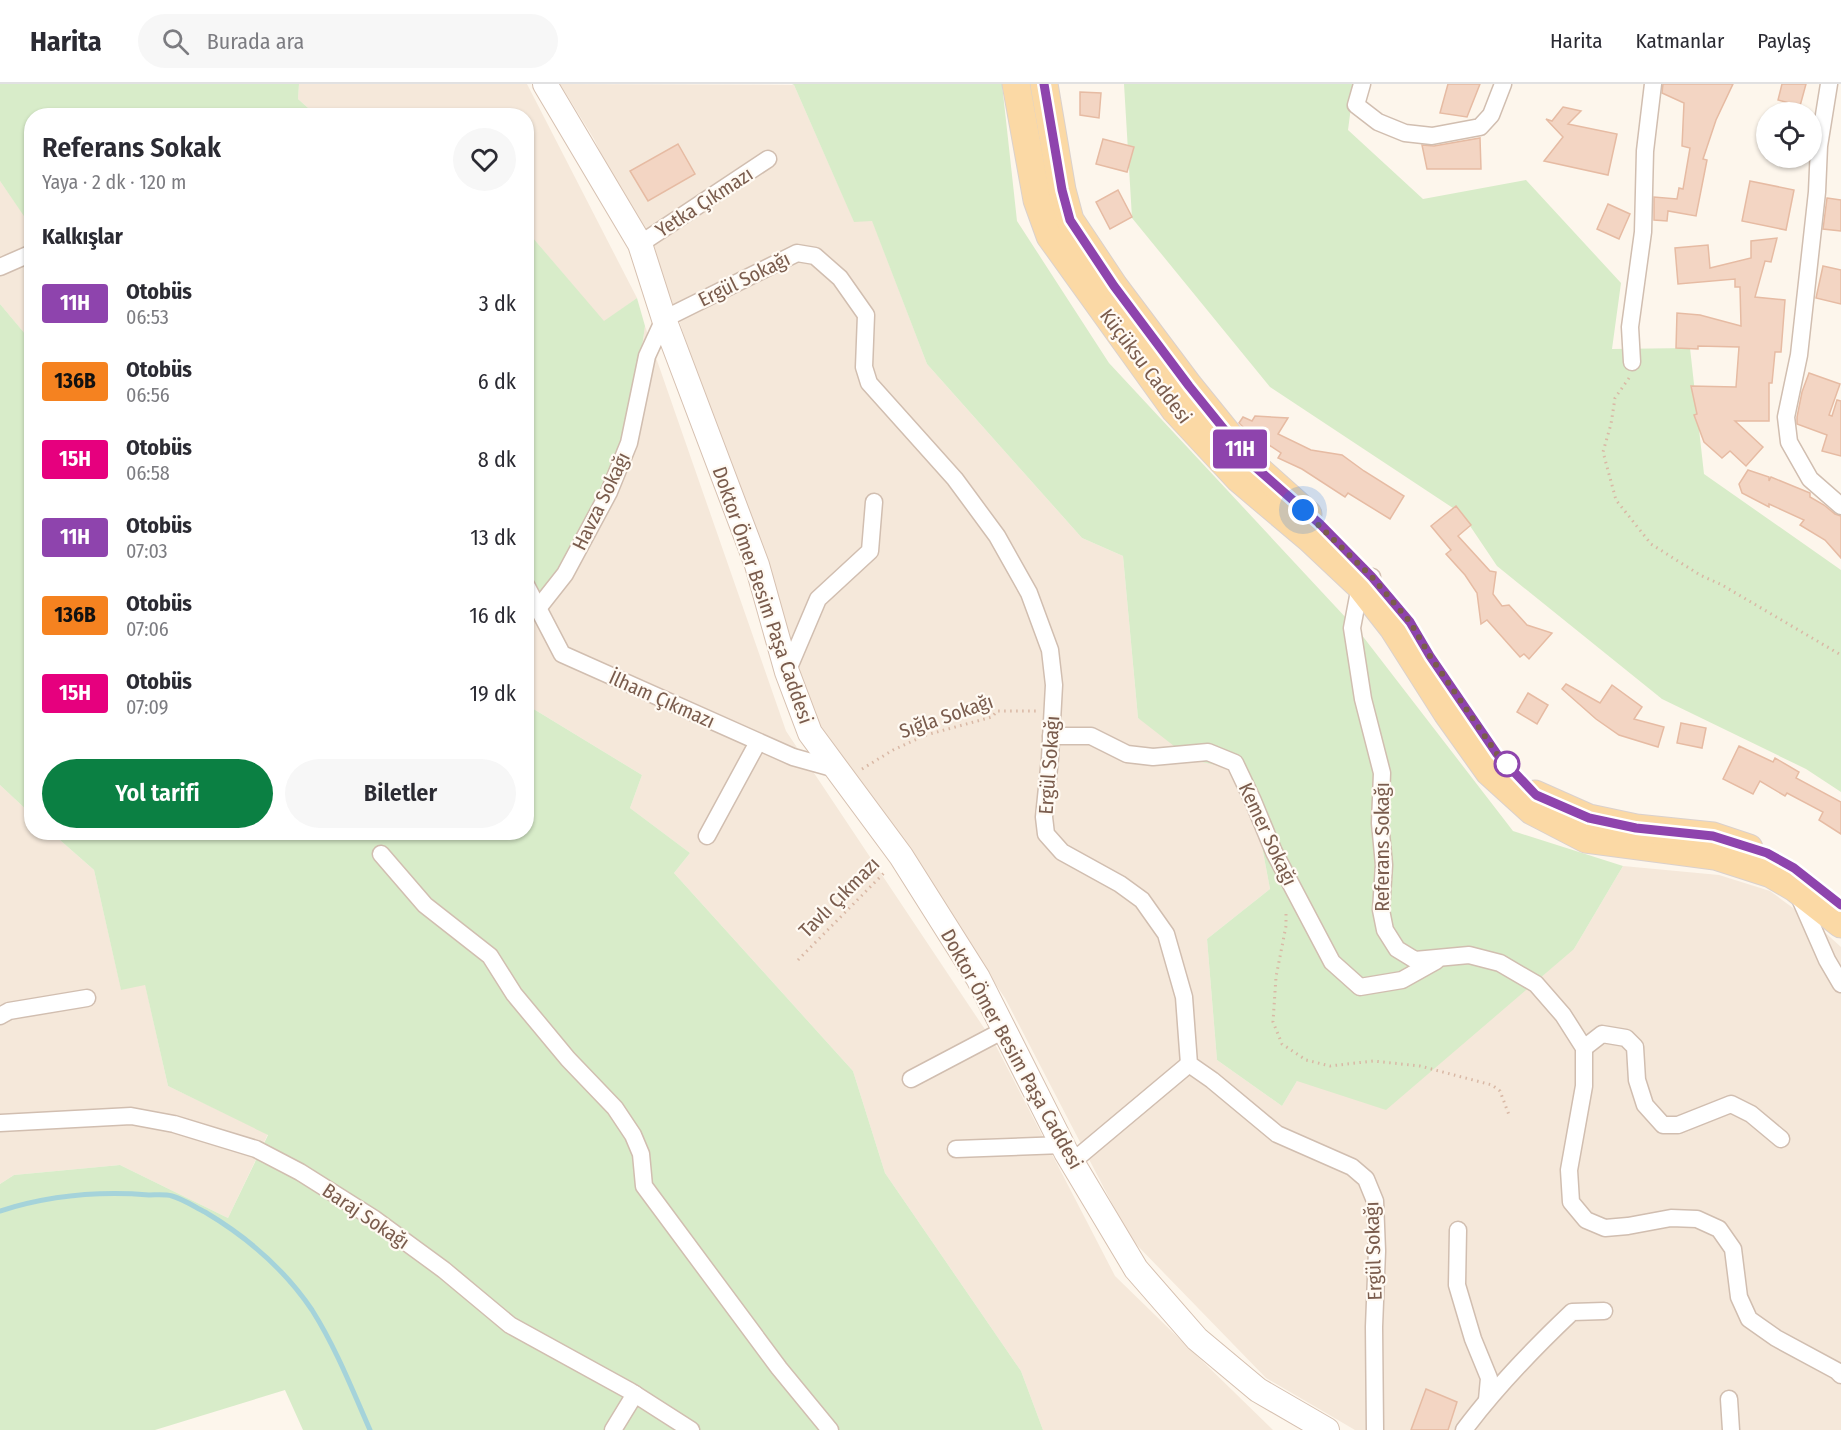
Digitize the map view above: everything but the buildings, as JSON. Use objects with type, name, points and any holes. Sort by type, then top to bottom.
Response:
[{"type":"main road","name":"Küçüksu Caddesi","points":[[1016,84],[1037,200],[1050,236],[1175,410],[1239,479],[1310,539],[1366,582],[1410,622],[1430,656],[1497,754],[1536,795],[1589,818],[1636,828],[1713,836],[1767,853],[1794,868],[1841,905]]},
{"type":"main road","name":"Küçüksu Caddesi","points":[[1044,84],[1062,190],[1070,220],[1114,286],[1189,386],[1253,465],[1320,524],[1366,582],[1447,713],[1489,772],[1532,811],[1586,839],[1715,856],[1771,874],[1795,888],[1841,924]]},
{"type":"street","name":"Doktor Ömer Besim Paşa Caddesi","points":[[545,84],[640,244],[664,319],[757,565],[787,672],[810,734],[901,856],[978,978],[1067,1153],[1136,1269],[1197,1339],[1258,1390],[1327,1430]]},
{"type":"street","points":[[1362,84],[1356,105],[1378,122],[1405,133],[1432,136],[1480,127],[1491,115],[1503,84]]},
{"type":"street","points":[[1632,362],[1630,327],[1643,232],[1645,151],[1653,84]]},
{"type":"street","points":[[1829,84],[1819,146],[1817,192],[1798,355],[1786,417],[1789,442],[1810,479],[1841,506]]},
{"type":"street","name":"Yetka Çıkmazı","points":[[640,244],[768,159]]},
{"type":"street","name":"Ergül Sokağı","points":[[664,319],[797,253],[815,256],[840,278],[866,315],[864,367],[869,383],[955,479],[997,536],[1029,593],[1050,650],[1054,685],[1044,817],[1046,834],[1062,852],[1120,884],[1142,900],[1166,934],[1184,997],[1189,1064],[1277,1134],[1352,1167],[1366,1179],[1375,1200],[1377,1251],[1374,1327],[1375,1430]]},
{"type":"street","points":[[0,267],[24,256]]},
{"type":"street","name":"Havza Sokağı","points":[[539,607],[565,574],[609,492],[629,443],[647,356],[664,319]]},
{"type":"street","points":[[787,672],[818,599],[870,551],[874,502]]},
{"type":"street","name":"Referans Sokağı","points":[[1366,582],[1352,628],[1363,699],[1382,773],[1380,823],[1384,865],[1381,910],[1385,930],[1397,950],[1415,960],[1469,954],[1500,963],[1536,984],[1563,1015],[1584,1048]]},
{"type":"street","name":"İlham Çıkmazı","points":[[534,599],[562,654],[758,742],[840,774]]},
{"type":"street","name":"Kemer Sokağı","points":[[1051,735],[1091,736],[1127,754],[1153,757],[1208,752],[1235,764],[1286,873],[1332,962],[1360,987],[1402,980],[1442,958]]},
{"type":"street","points":[[707,836],[758,742]]},
{"type":"street","points":[[381,854],[425,905],[490,956],[521,1002],[568,1059],[615,1107],[633,1135],[641,1154],[644,1186],[772,1359],[830,1430]]},
{"type":"street","points":[[1795,888],[1827,960],[1841,984]]},
{"type":"street","points":[[0,1016],[9,1011],[87,998]]},
{"type":"street","points":[[911,1079],[1004,1030]]},
{"type":"street","points":[[1781,1139],[1751,1114],[1731,1104],[1678,1125],[1663,1125],[1646,1106],[1637,1080],[1635,1047],[1626,1038],[1602,1034],[1584,1048],[1584,1086],[1569,1170],[1571,1202],[1586,1220],[1605,1228],[1671,1218],[1697,1219],[1719,1229],[1733,1249],[1739,1297],[1749,1319],[1776,1338],[1841,1375]]},
{"type":"street","points":[[956,1149],[1067,1153],[1189,1064]]},
{"type":"street","name":"Baraj Sokağı","points":[[0,1123],[130,1116],[174,1124],[256,1149],[300,1172],[373,1218],[444,1270],[510,1325],[635,1394],[691,1430]]},
{"type":"street","points":[[1458,1230],[1457,1285],[1473,1340],[1489,1378],[1487,1400]]},
{"type":"street","points":[[1464,1430],[1487,1400],[1543,1339],[1572,1312],[1604,1311]]},
{"type":"street","points":[[613,1430],[635,1394]]},
{"type":"street","points":[[1729,1399],[1731,1430]]},
{"type":"path","points":[[1632,362],[1628,380],[1615,398],[1603,452],[1616,500],[1651,544],[1700,575],[1722,585],[1841,655]]},
{"type":"path","name":"Sığla Sokağı","points":[[840,774],[926,735],[992,717],[997,711],[1036,710],[1051,735]]},
{"type":"path","name":"Tavlı Çıkmazı","points":[[798,960],[901,856]]},
{"type":"path","points":[[1286,873],[1286,926],[1276,977],[1273,1022],[1282,1044],[1306,1060],[1330,1066],[1373,1061],[1420,1066],[1492,1085],[1500,1091],[1509,1115]]},
{"type":"shaded area","points":[[299,84],[527,84],[637,298],[604,322],[534,239],[534,108],[308,108],[298,99]]},
{"type":"shaded area","points":[[560,84],[794,85],[854,221],[872,220],[927,364],[1082,538],[1123,556],[1138,718],[1231,768],[1261,841],[1270,889],[1207,939],[1217,1060],[1282,1106],[1297,1081],[1574,949],[1623,866],[1719,875],[1770,891],[1819,927],[1841,947],[1841,1430],[1355,1430],[1266,1378],[1130,1238],[1005,998],[806,710],[676,311],[594,139]]},
{"type":"shaded area","points":[[0,181],[24,215],[24,333],[0,304]]},
{"type":"shaded area","points":[[645,326],[786,731],[996,1046],[1115,1276],[1273,1430],[1043,1430],[1021,1371],[885,1173],[853,1071],[674,873],[690,853],[630,808],[642,775],[534,709],[534,588],[628,447]]},
{"type":"shaded area","points":[[0,785],[24,807],[24,840],[60,840],[94,870],[121,989],[145,984],[168,1086],[268,1134],[228,1218],[120,1165],[14,1175],[0,1184]]},
{"type":"green space","points":[[0,84],[299,84],[298,99],[308,108],[24,108],[24,216],[0,181]]},
{"type":"green space","points":[[792,84],[1002,84],[1017,221],[1109,363],[1361,634],[1513,831],[1623,866],[1574,949],[1386,1110],[1297,1081],[1282,1106],[1217,1060],[1207,939],[1270,889],[1261,841],[1231,768],[1192,760],[1138,718],[1123,556],[1082,538],[927,364],[872,221],[854,222]]},
{"type":"green space","points":[[1124,84],[1354,84],[1348,130],[1423,199],[1526,180],[1621,283],[1612,349],[1690,348],[1704,474],[1841,570],[1841,792],[1806,769],[1662,699],[1497,566],[1462,514],[1270,387],[1132,218]]},
{"type":"green space","points":[[534,239],[604,321],[637,298],[645,326],[628,447],[569,575],[534,612]]},
{"type":"green space","points":[[0,304],[24,333],[24,807],[0,785]]},
{"type":"green space","points":[[534,709],[642,775],[630,808],[690,853],[674,873],[853,1071],[885,1173],[1021,1371],[1043,1430],[303,1430],[285,1390],[155,1430],[0,1430],[0,1184],[14,1175],[120,1165],[228,1218],[268,1135],[168,1086],[145,985],[121,990],[94,870],[60,840],[534,840]]},
{"type":"waterway","points":[[0,1211],[55,1198],[112,1194],[169,1195],[205,1212],[236,1232],[264,1255],[301,1295],[329,1339],[370,1430]]},
{"type":"bus line","name":"11H","points":[[1044,84],[1062,190],[1070,220],[1114,286],[1189,386],[1253,465],[1320,524],[1372,577],[1410,622],[1430,656],[1497,754],[1536,795],[1589,818],[1636,828],[1713,836],[1767,853],[1794,868],[1841,905]]},
{"type":"route","points":[[1303,510],[1372,577],[1410,622],[1430,656],[1497,754],[1510,768],[1507,764]]}]
